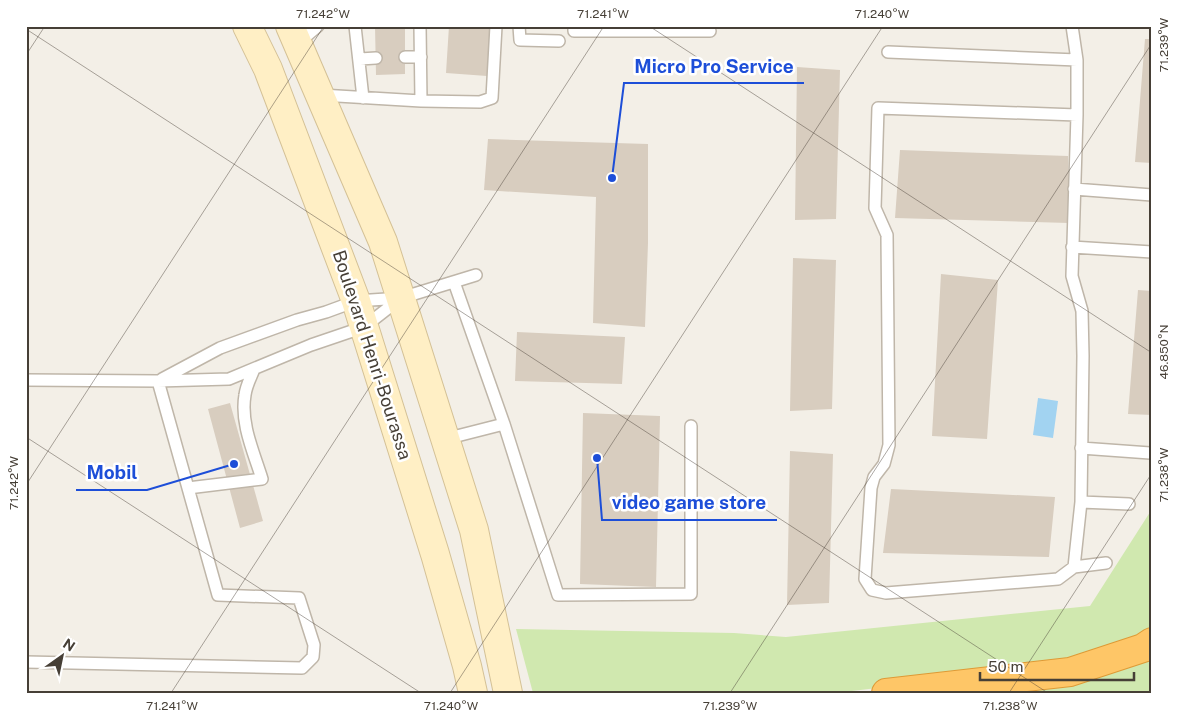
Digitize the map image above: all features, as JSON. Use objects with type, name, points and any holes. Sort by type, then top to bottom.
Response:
[{"type":"highway","points":[[886,693],[1070,672],[1143,648],[1152,642]]},
{"type":"main road","name":"Boulevard Henri-Bourassa","points":[[247,26],[268,69],[356,301],[435,554],[473,693]]},
{"type":"main road","points":[[301,30],[319,95],[383,242],[474,530],[508,693]]},
{"type":"lane","points":[[355,26],[363,98]]},
{"type":"lane","points":[[420,26],[421,101]]},
{"type":"lane","points":[[319,95],[421,101],[480,102],[492,98],[496,26]]},
{"type":"lane","points":[[519,26],[520,40],[559,41]]},
{"type":"lane","points":[[574,26],[574,31],[710,31]]},
{"type":"lane","points":[[1072,26],[1077,60],[1072,276],[1082,311],[1084,356],[1080,448],[1081,502],[1074,567]]},
{"type":"lane","points":[[888,52],[1077,60]]},
{"type":"lane","points":[[405,57],[421,57]]},
{"type":"lane","points":[[360,59],[376,58]]},
{"type":"lane","points":[[1077,115],[878,108],[875,208],[887,235],[888,445],[884,464],[874,477],[871,488],[864,579],[872,590],[886,593],[1058,579],[1074,567],[1106,563]]},
{"type":"lane","points":[[1074,189],[1152,195]]},
{"type":"lane","points":[[1072,247],[1152,252]]},
{"type":"lane","points":[[158,381],[220,348],[356,301],[401,298],[476,276]]},
{"type":"lane","points":[[454,282],[504,424],[558,595],[692,594],[692,426]]},
{"type":"lane","points":[[26,380],[158,381],[229,379],[311,345],[364,327],[401,298]]},
{"type":"lane","points":[[188,488],[262,479],[246,426],[244,409],[245,393],[254,369]]},
{"type":"lane","points":[[26,662],[302,668],[314,657],[314,645],[299,598],[218,595],[158,381]]},
{"type":"lane","points":[[445,439],[504,424]]},
{"type":"lane","points":[[1080,448],[1150,453]]},
{"type":"lane","points":[[1081,502],[1129,504]]},
{"type":"green space","points":[[1152,509],[1152,634],[1101,656],[928,682],[835,693],[533,693],[516,629],[734,633],[786,637],[1090,606]]},
{"type":"green space","points":[[1152,654],[1152,693],[950,693]]},
{"type":"water","points":[[1038,398],[1058,401],[1053,438],[1033,435]]},
{"type":"building","points":[[375,26],[405,26],[405,74],[376,75]]},
{"type":"building","points":[[449,26],[490,26],[487,76],[446,73]]},
{"type":"building","points":[[1145,39],[1152,39],[1152,163],[1135,162]]},
{"type":"building","points":[[797,67],[840,70],[836,219],[795,220]]},
{"type":"building","points":[[488,139],[648,144],[648,243],[645,327],[593,323],[596,197],[484,190]]},
{"type":"building","points":[[900,150],[1068,156],[1069,223],[895,218]]},
{"type":"building","points":[[793,258],[836,260],[832,409],[790,411]]},
{"type":"building","points":[[941,274],[998,280],[987,439],[932,436]]},
{"type":"building","points":[[1138,290],[1152,291],[1152,415],[1128,414]]},
{"type":"building","points":[[517,332],[625,337],[622,384],[515,381]]},
{"type":"building","points":[[230,403],[263,521],[240,528],[208,409]]},
{"type":"building","points":[[583,413],[660,416],[656,587],[580,584]]},
{"type":"building","points":[[790,451],[833,454],[829,603],[787,605]]},
{"type":"building","points":[[891,489],[1055,497],[1049,557],[883,553]]},
{"type":"place","name":"Micro Pro Service","points":[[612,178]]},
{"type":"place","name":"video game store","points":[[597,458]]},
{"type":"place","name":"Mobil","points":[[234,464]]}]
